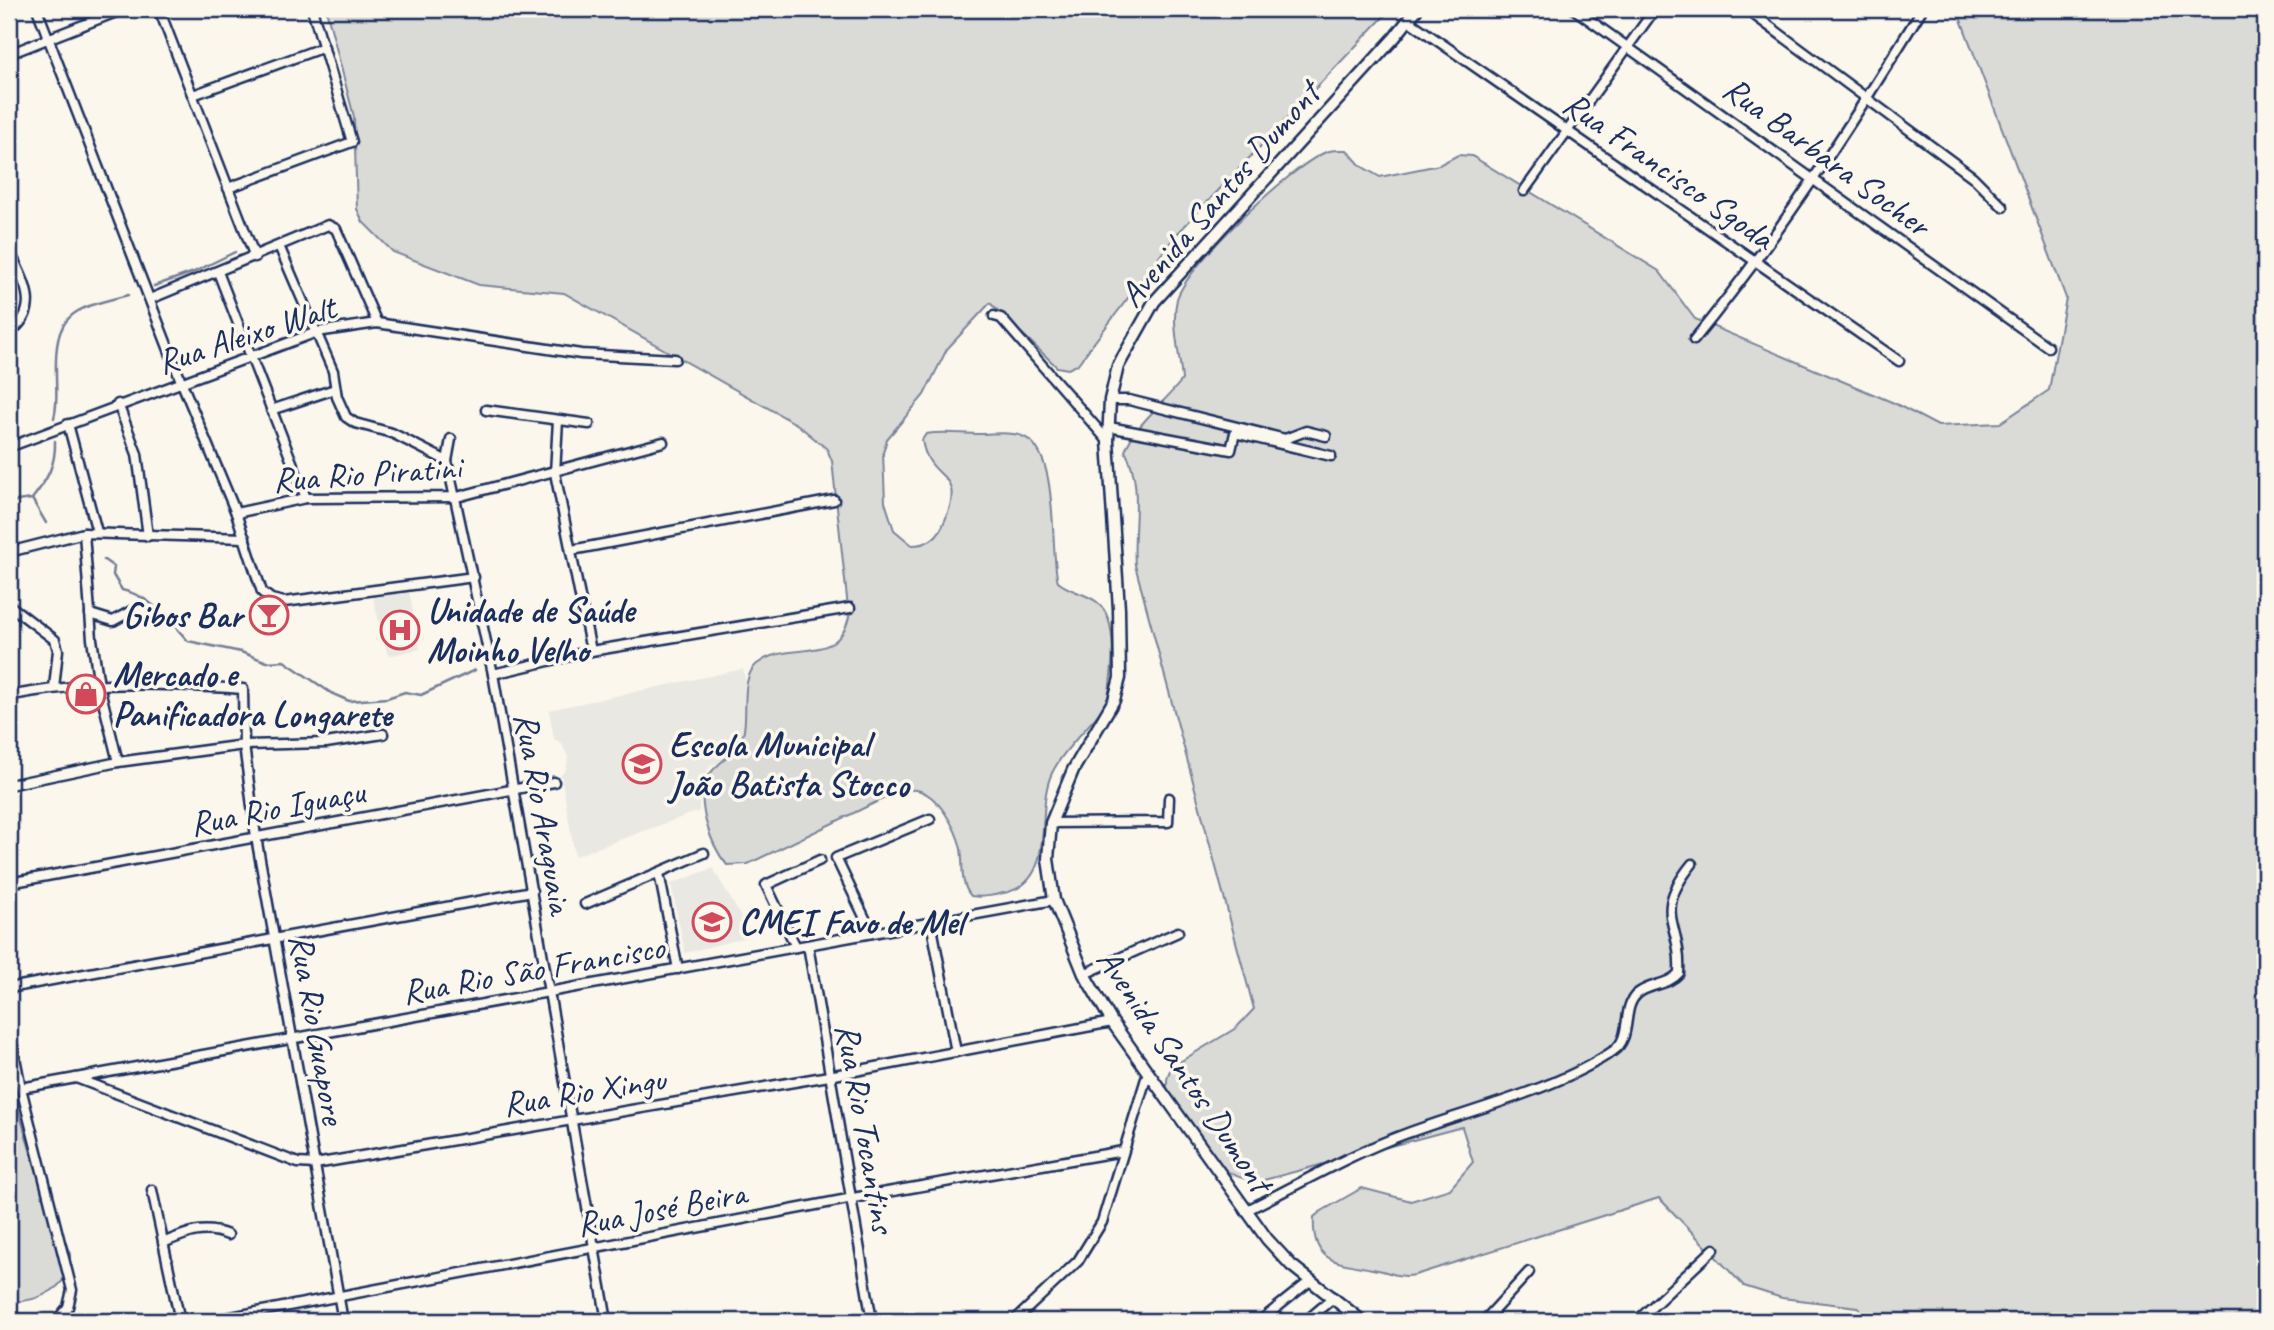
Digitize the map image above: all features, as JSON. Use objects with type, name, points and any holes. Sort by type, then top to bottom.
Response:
[{"type":"street","points":[[37,9],[181,381],[236,513],[262,592],[271,599],[284,602],[474,577]]},
{"type":"street","points":[[9,54],[124,9]]},
{"type":"street","points":[[159,9],[255,257]]},
{"type":"street","points":[[228,188],[352,142],[312,9]]},
{"type":"street","name":"Avenida Santos Dumont","points":[[1362,1321],[1310,1281],[1275,1247],[1245,1211],[1112,1022],[1084,974],[1054,900],[1048,859],[1051,823],[1073,770],[1115,700],[1120,678],[1119,609],[1108,440],[1110,400],[1118,366],[1154,302],[1417,9]]},
{"type":"street","name":"Rua Barbara Socher","points":[[1574,9],[2048,347]]},
{"type":"street","points":[[1524,191],[1655,9]]},
{"type":"street","points":[[1746,9],[1973,177],[2003,207]]},
{"type":"street","points":[[1694,340],[1757,263],[1868,97],[1919,10]]},
{"type":"street","name":"Rua Francisco Sgoda","points":[[1409,21],[1899,361]]},
{"type":"street","points":[[193,95],[324,47]]},
{"type":"street","points":[[149,299],[328,225],[336,229],[377,323]]},
{"type":"street","points":[[279,246],[333,371],[342,410],[355,424],[391,433],[447,461]]},
{"type":"street","points":[[9,249],[28,294],[28,312],[21,324],[9,333]]},
{"type":"street","points":[[218,272],[306,498]]},
{"type":"street","points":[[994,316],[1002,318],[1108,440]]},
{"type":"street","name":"Rua Aleixo Walt","points":[[9,447],[249,355],[317,332],[377,323],[581,354],[676,359]]},
{"type":"street","points":[[271,410],[335,389]]},
{"type":"street","points":[[1110,400],[1129,400],[1285,439],[1306,430],[1326,436]]},
{"type":"street","points":[[118,404],[137,454],[148,536]]},
{"type":"street","points":[[486,410],[589,424]]},
{"type":"street","points":[[558,420],[555,473],[591,651]]},
{"type":"street","points":[[68,424],[97,532]]},
{"type":"street","points":[[1109,426],[1231,450],[1235,433],[1331,456]]},
{"type":"street","name":"Rua Rio Araguaia","points":[[451,439],[447,461],[494,674],[607,1321]]},
{"type":"street","name":"Rua Rio Piratini","points":[[236,513],[306,498],[457,497],[663,442]]},
{"type":"street","points":[[572,550],[834,500]]},
{"type":"street","points":[[9,552],[97,532],[245,538]]},
{"type":"street","points":[[84,533],[99,685],[118,762]]},
{"type":"street","points":[[9,605],[55,640],[58,650],[54,688]]},
{"type":"street","points":[[494,674],[591,651],[850,608]]},
{"type":"street","points":[[90,614],[113,621],[134,610],[150,616]]},
{"type":"street","points":[[9,696],[54,688],[99,685]]},
{"type":"street","name":"Rua Rio Guapore","points":[[99,685],[243,689],[244,745],[257,837],[343,1321]]},
{"type":"street","points":[[9,785],[118,762],[244,745],[326,743],[383,734]]},
{"type":"street","name":"Rua Rio Iguaçu","points":[[9,883],[554,782]]},
{"type":"street","points":[[1051,823],[1168,822],[1169,798]]},
{"type":"street","points":[[872,933],[836,858],[930,818]]},
{"type":"street","points":[[585,904],[704,853]]},
{"type":"street","points":[[796,947],[766,885],[820,860]]},
{"type":"street","points":[[1245,1211],[1401,1136],[1569,1074],[1616,1050],[1625,1036],[1630,1003],[1648,987],[1673,980],[1679,973],[1668,911],[1676,884],[1692,864]]},
{"type":"street","points":[[659,873],[678,969]]},
{"type":"street","points":[[9,988],[532,891]]},
{"type":"street","name":"Rua Rio São Francisco","points":[[21,1088],[1054,900]]},
{"type":"street","points":[[931,922],[956,1052]]},
{"type":"street","points":[[1084,974],[1178,932]]},
{"type":"street","name":"Rua Rio Tocantins","points":[[808,944],[872,1321]]},
{"type":"street","name":"Rua Rio Xingu","points":[[76,1078],[298,1163],[315,1164],[829,1076],[1112,1022]]},
{"type":"street","points":[[9,1027],[21,1088],[72,1290],[68,1307],[56,1321]]},
{"type":"street","points":[[1014,1321],[1078,1261],[1090,1244],[1101,1222],[1149,1072]]},
{"type":"street","name":"Rua José Beira","points":[[210,1321],[853,1198],[1123,1152]]},
{"type":"street","points":[[152,1190],[180,1321]]},
{"type":"street","points":[[163,1243],[185,1233],[211,1228],[228,1235]]},
{"type":"street","points":[[1637,1321],[1714,1249]]},
{"type":"street","points":[[1485,1321],[1529,1272]]},
{"type":"street","points":[[1260,1321],[1310,1281]]},
{"type":"street","points":[[1306,1321],[1333,1298]]},
{"type":"shaded area","points":[[326,9],[1391,9],[1176,235],[1077,365],[1068,369],[1057,367],[990,303],[947,349],[924,395],[887,439],[883,453],[885,502],[894,530],[912,545],[921,544],[937,535],[952,495],[950,485],[926,454],[922,440],[926,434],[1012,434],[1022,436],[1034,445],[1043,460],[1048,479],[1058,582],[1097,602],[1109,621],[1113,647],[1108,698],[1052,773],[1047,788],[1039,858],[1033,873],[1024,884],[1008,892],[971,896],[965,885],[961,849],[951,823],[932,798],[914,790],[895,793],[748,864],[727,865],[710,835],[703,809],[703,797],[709,775],[741,741],[745,727],[746,687],[751,670],[769,657],[823,647],[834,642],[843,632],[849,617],[832,461],[827,449],[798,425],[564,293],[479,285],[393,252],[363,222],[357,209],[354,117]]},
{"type":"shaded area","points":[[1957,9],[2265,9],[2265,1321],[1867,1321],[1858,1307],[1782,1298],[1744,1286],[1659,1198],[1415,1275],[1396,1275],[1331,1259],[1317,1245],[1314,1233],[1314,1217],[1320,1212],[1362,1188],[1411,1201],[1450,1189],[1473,1162],[1462,1127],[1264,1180],[1245,1178],[1227,1171],[1205,1152],[1173,1108],[1167,1078],[1173,1066],[1236,1028],[1254,1009],[1135,565],[1136,492],[1131,464],[1125,451],[1142,424],[1182,380],[1175,309],[1185,283],[1220,241],[1266,195],[1326,152],[1347,150],[1361,166],[1380,177],[1439,165],[1458,155],[1472,156],[1659,271],[1695,319],[1894,403],[1938,426],[2000,423],[2049,390],[2066,298]]},
{"type":"shaded area","name":"Unidade de Saúde Moinho Velho","points":[[409,591],[420,649],[388,656],[373,598]]},
{"type":"shaded area","name":"Escola Municipal João Batista Stocco","points":[[743,669],[763,753],[711,765],[700,782],[699,811],[575,856],[561,775],[566,769],[568,757],[562,744],[554,739],[549,710]]},
{"type":"shaded area","name":"CMEI Favo de Mel","points":[[713,868],[752,936],[685,953],[671,884]]},
{"type":"shaded area","points":[[9,1077],[34,1164],[70,1254],[66,1276],[52,1291],[31,1299],[9,1302]]},
{"type":"waterway","points":[[154,286],[194,272],[235,252]]},
{"type":"waterway","points":[[54,418],[56,354],[63,325],[71,316],[93,304],[128,295]]},
{"type":"waterway","points":[[9,502],[32,499],[52,465],[55,441]]},
{"type":"waterway","points":[[32,499],[46,523]]},
{"type":"waterway","points":[[104,560],[114,567],[113,575],[122,590],[151,603],[188,641],[241,652],[267,662],[284,661],[331,693],[349,701],[387,698],[405,692],[421,695],[475,670]]},
{"type":"place","name":"Gibos Bar","points":[[269,615]]},
{"type":"place","name":"Unidade de Saúde Moinho Velho","points":[[400,630]]},
{"type":"place","name":"Mercado e Panificadora Longarete","points":[[86,694]]},
{"type":"place","name":"Escola Municipal João Batista Stocco","points":[[642,764]]},
{"type":"place","name":"CMEI Favo de Mel","points":[[712,922]]}]
